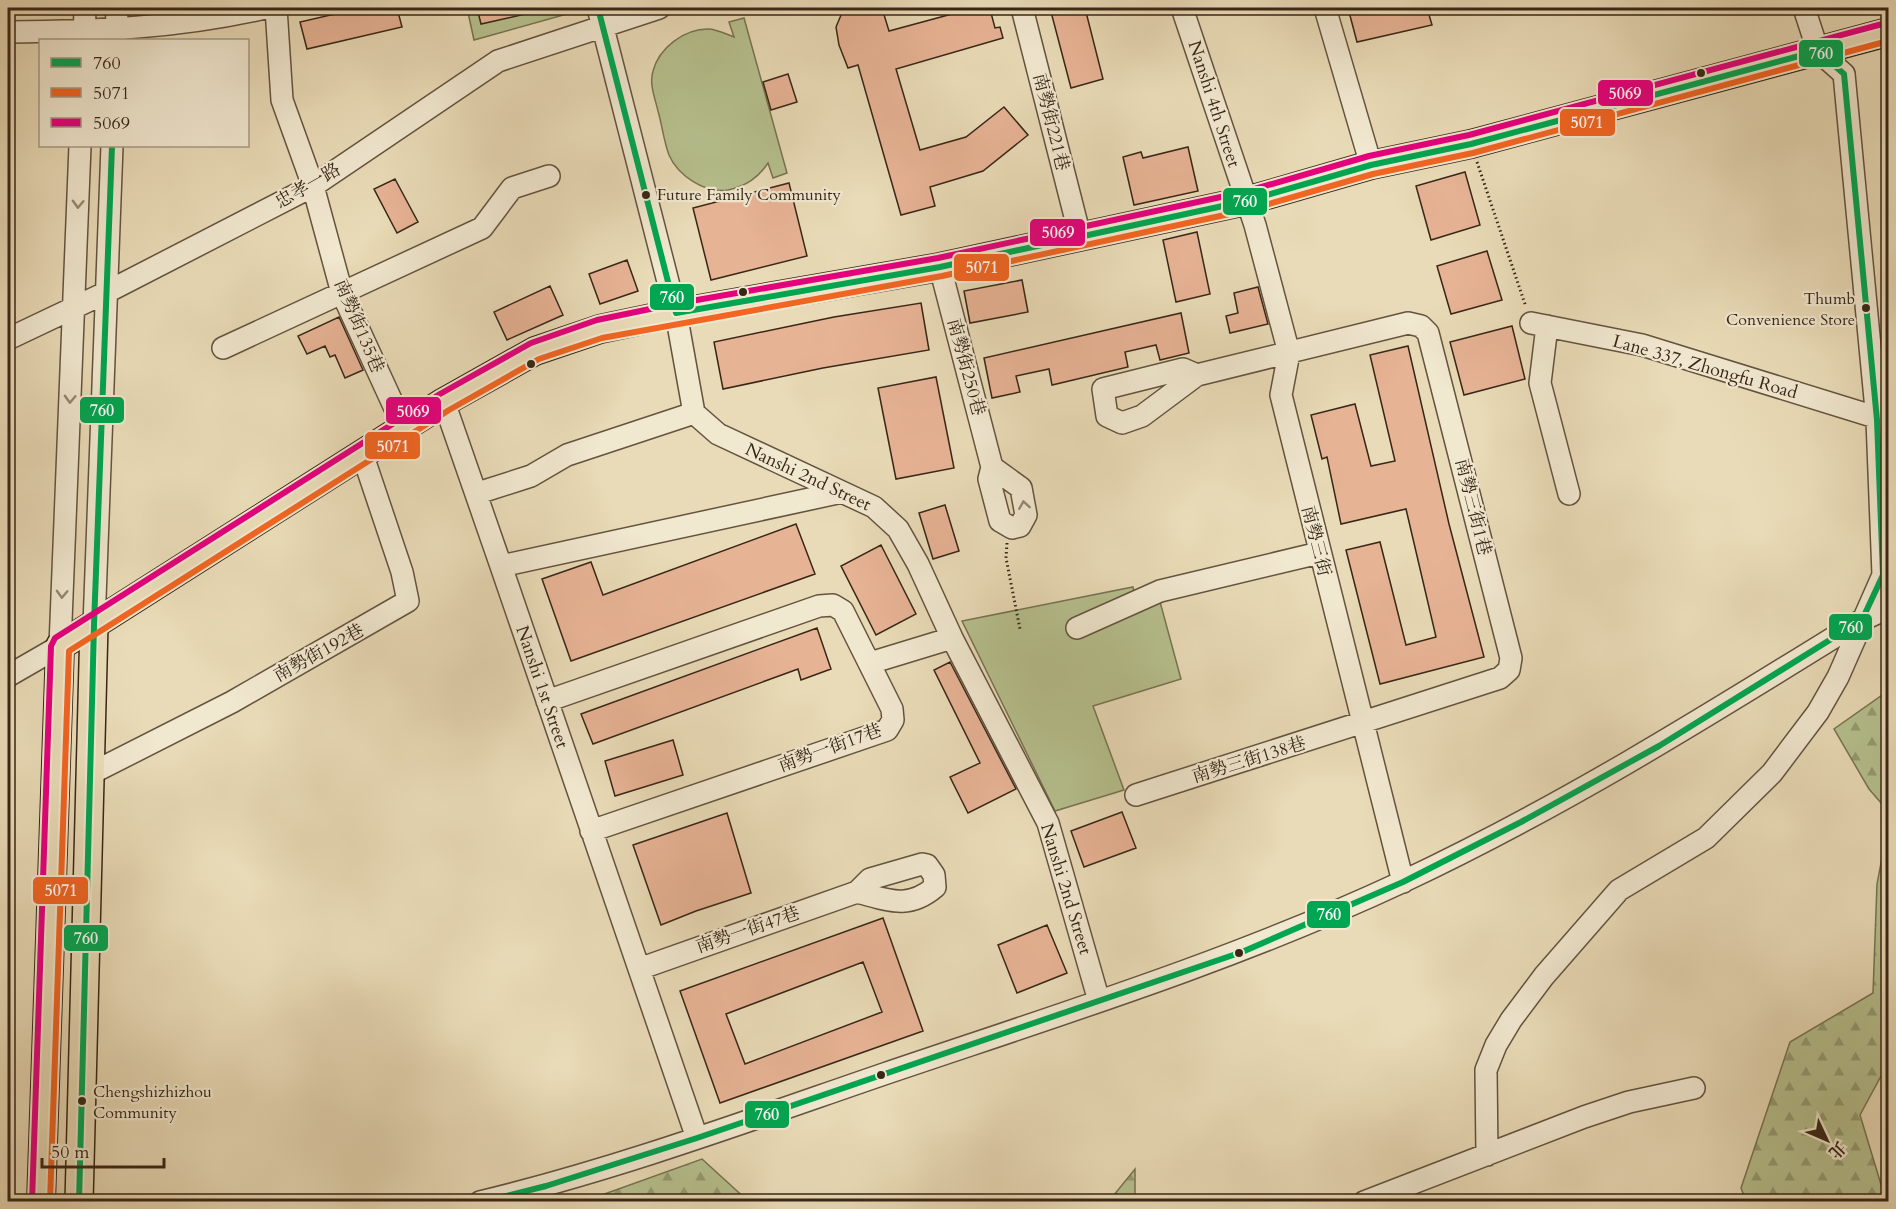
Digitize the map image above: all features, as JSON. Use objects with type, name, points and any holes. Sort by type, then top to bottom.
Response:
[{"type":"main road","points":[[41,1202],[60,646],[362,453],[444,402],[535,351],[600,329],[676,313],[940,267],[1246,201],[1371,165],[1471,144],[1888,32]]},
{"type":"main road","points":[[79,1202],[94,625]]},
{"type":"street","points":[[84,36],[85,8]]},
{"type":"street","points":[[116,36],[117,8]]},
{"type":"street","points":[[8,32],[116,36],[265,8]]},
{"type":"street","name":"南勢街135巷","points":[[276,8],[282,100],[314,186],[342,293],[404,428]]},
{"type":"street","name":"忠孝一路","points":[[8,339],[107,292],[314,186],[498,61],[600,16],[659,8]]},
{"type":"street","name":"南勢街221巷","points":[[1022,8],[1080,236]]},
{"type":"street","name":"Nanshi 4th Street","points":[[1182,8],[1246,201]]},
{"type":"street","points":[[1325,8],[1371,165]]},
{"type":"street","points":[[1486,1155],[1486,1070],[1496,1045],[1511,1020],[1544,976],[1619,890],[1706,838],[1772,773],[1818,712],[1838,677],[1883,575],[1883,421],[1844,74],[1818,51],[1804,8]]},
{"type":"street","points":[[478,493],[531,476],[567,455],[694,413],[676,313],[600,16]]},
{"type":"street","points":[[8,676],[60,646],[80,147]]},
{"type":"street","points":[[94,625],[112,147]]},
{"type":"street","points":[[223,348],[482,228],[512,188],[549,176]]},
{"type":"street","name":"南勢三街","points":[[1246,201],[1255,225],[1289,352],[1281,395],[1403,882]]},
{"type":"street","name":"南勢街250巷","points":[[940,267],[992,467],[989,479],[1000,521],[1008,526]]},
{"type":"street","name":"南勢三街1巷","points":[[1197,375],[1408,323],[1421,326],[1428,333],[1511,658],[1509,670],[1500,678],[1362,724]]},
{"type":"street","points":[[1539,324],[1540,383],[1569,494]]},
{"type":"street","name":"Lane 337, Zhongfu Road","points":[[1539,324],[1642,345],[1883,421]]},
{"type":"street","name":"Nanshi 1st Street","points":[[444,402],[478,493],[591,831],[698,1138]]},
{"type":"street","name":"Nanshi 2nd Street","points":[[694,413],[718,434],[874,507],[898,529],[918,564],[952,638],[1048,823],[1099,1001]]},
{"type":"street","name":"南勢街192巷","points":[[90,774],[242,696],[408,601],[402,572],[362,453]]},
{"type":"street","points":[[992,467],[1021,488],[1026,514],[1024,521],[1020,526],[1008,526]]},
{"type":"street","points":[[501,566],[842,492]]},
{"type":"street","points":[[1077,628],[1160,591],[1319,553]]},
{"type":"street","name":"南勢一街17巷","points":[[547,701],[819,606],[833,605],[843,611],[892,709],[893,720],[887,730],[591,831]]},
{"type":"street","points":[[480,1202],[546,1186],[698,1138],[1242,952],[1403,882],[1659,746],[1862,620],[1888,608]]},
{"type":"street","points":[[870,663],[952,638]]},
{"type":"street","name":"南勢三街138巷","points":[[1136,795],[1362,724]]},
{"type":"street","name":"南勢一街47巷","points":[[639,969],[857,892]]},
{"type":"street","points":[[1364,1202],[1617,1106],[1694,1088]]},
{"type":"path","points":[[1471,144],[1539,324]]},
{"type":"path","points":[[1008,526],[1006,558],[1020,629]]},
{"type":"green space","points":[[467,8],[585,8],[585,9],[474,40]]},
{"type":"green space","points":[[744,18],[787,173],[773,178],[768,163],[751,181],[720,191],[694,182],[673,163],[666,145],[653,91],[652,76],[661,55],[674,41],[690,32],[708,29],[734,37],[729,22]]},
{"type":"green space","points":[[1133,587],[1136,602],[1159,598],[1181,679],[1093,706],[1124,790],[1055,811],[962,621]]},
{"type":"green space","points":[[1888,691],[1888,811],[1869,789],[1834,729]]},
{"type":"green space","points":[[1888,826],[1888,1063],[1860,1115],[1886,1201],[1746,1201],[1741,1188],[1790,1042],[1873,993],[1877,884]]},
{"type":"green space","points":[[702,1159],[748,1201],[585,1201]]},
{"type":"green space","points":[[1135,1169],[1135,1201],[1109,1201]]},
{"type":"building","points":[[361,8],[397,8],[402,27],[307,49],[300,22]]},
{"type":"building","points":[[477,8],[529,8],[530,13],[481,24]]},
{"type":"building","points":[[844,8],[882,8],[889,31],[974,8],[979,8],[979,11],[990,9],[995,28],[1000,27],[1003,38],[896,69],[920,150],[966,137],[1004,107],[1028,135],[983,171],[930,187],[935,206],[901,215],[858,65],[848,68],[839,45],[836,27]]},
{"type":"building","points":[[1050,8],[1085,8],[1103,79],[1071,88]]},
{"type":"building","points":[[1348,8],[1427,8],[1432,25],[1357,42]]},
{"type":"building","points":[[788,74],[797,102],[771,110],[763,82]]},
{"type":"building","points":[[1188,147],[1198,191],[1134,205],[1123,157],[1141,152],[1143,158]]},
{"type":"building","points":[[1465,172],[1480,225],[1431,240],[1416,186]]},
{"type":"building","points":[[395,179],[418,222],[397,233],[374,189]]},
{"type":"building","points":[[789,183],[807,256],[711,280],[693,208]]},
{"type":"building","points":[[1197,232],[1210,294],[1176,302],[1163,240]]},
{"type":"building","points":[[1487,251],[1502,300],[1451,314],[1437,266]]},
{"type":"building","points":[[627,260],[638,291],[600,304],[589,274]]},
{"type":"building","points":[[1022,280],[1028,312],[970,323],[964,291]]},
{"type":"building","points":[[550,286],[563,315],[507,340],[494,312]]},
{"type":"building","points":[[1258,287],[1268,324],[1230,333],[1226,316],[1238,313],[1234,293]]},
{"type":"building","points":[[921,303],[929,350],[823,368],[723,389],[714,342],[834,317]]},
{"type":"building","points":[[1181,313],[1189,353],[1160,360],[1156,345],[1125,352],[1128,367],[1052,385],[1049,369],[1016,376],[1020,392],[992,398],[984,358]]},
{"type":"building","points":[[339,317],[363,370],[345,378],[335,355],[330,357],[325,346],[307,354],[298,336]]},
{"type":"building","points":[[1512,326],[1525,379],[1464,395],[1450,342]]},
{"type":"building","points":[[1408,346],[1449,524],[1484,657],[1380,684],[1346,550],[1380,542],[1406,645],[1436,637],[1406,509],[1341,524],[1327,457],[1322,459],[1311,415],[1355,404],[1371,466],[1395,461],[1370,355]]},
{"type":"building","points":[[936,377],[954,468],[896,479],[878,388]]},
{"type":"building","points":[[945,505],[959,551],[933,559],[919,513]]},
{"type":"building","points":[[796,524],[815,574],[571,661],[542,579],[591,562],[603,595]]},
{"type":"building","points":[[881,545],[916,614],[876,635],[841,566]]},
{"type":"building","points":[[817,628],[831,669],[801,680],[798,669],[593,744],[581,714]]},
{"type":"building","points":[[950,662],[1016,789],[968,813],[950,777],[980,763],[934,670]]},
{"type":"building","points":[[673,740],[683,775],[615,796],[605,761]]},
{"type":"building","points":[[1122,812],[1136,848],[1084,867],[1071,831]]},
{"type":"building","points":[[727,813],[751,893],[661,925],[633,845]]},
{"type":"building","points":[[883,918],[923,1031],[720,1103],[680,991]],"holes":[[[863,962],[882,1012],[745,1064],[726,1014]]]},
{"type":"building","points":[[1047,925],[1067,973],[1017,993],[998,945]]},
{"type":"transit line","name":"760","points":[[482,1202],[546,1186],[697,1138],[1242,952],[1403,882],[1521,822],[1659,746],[1862,620],[1883,575],[1877,420],[1844,74],[1818,51],[1471,144],[1371,165],[1246,201],[940,267],[676,313],[598,8]]},
{"type":"transit line","name":"5069","points":[[32,1202],[51,646],[55,638],[440,394],[531,343],[597,320],[674,304],[938,258],[1244,192],[1369,156],[1469,135],[1886,23]]},
{"type":"transit line","name":"5071","points":[[50,1202],[69,651],[449,410],[539,359],[602,338],[942,276],[1248,210],[1373,174],[1473,153],[1888,41]]},
{"type":"transit line","name":"760","points":[[79,1202],[94,625],[112,147]]},
{"type":"place","name":"Future Family Community","points":[[646,195]]},
{"type":"place","name":"Thumb Convenience Store","points":[[1866,308]]},
{"type":"place","name":"Chengshizhizhou Community","points":[[82,1101]]}]
